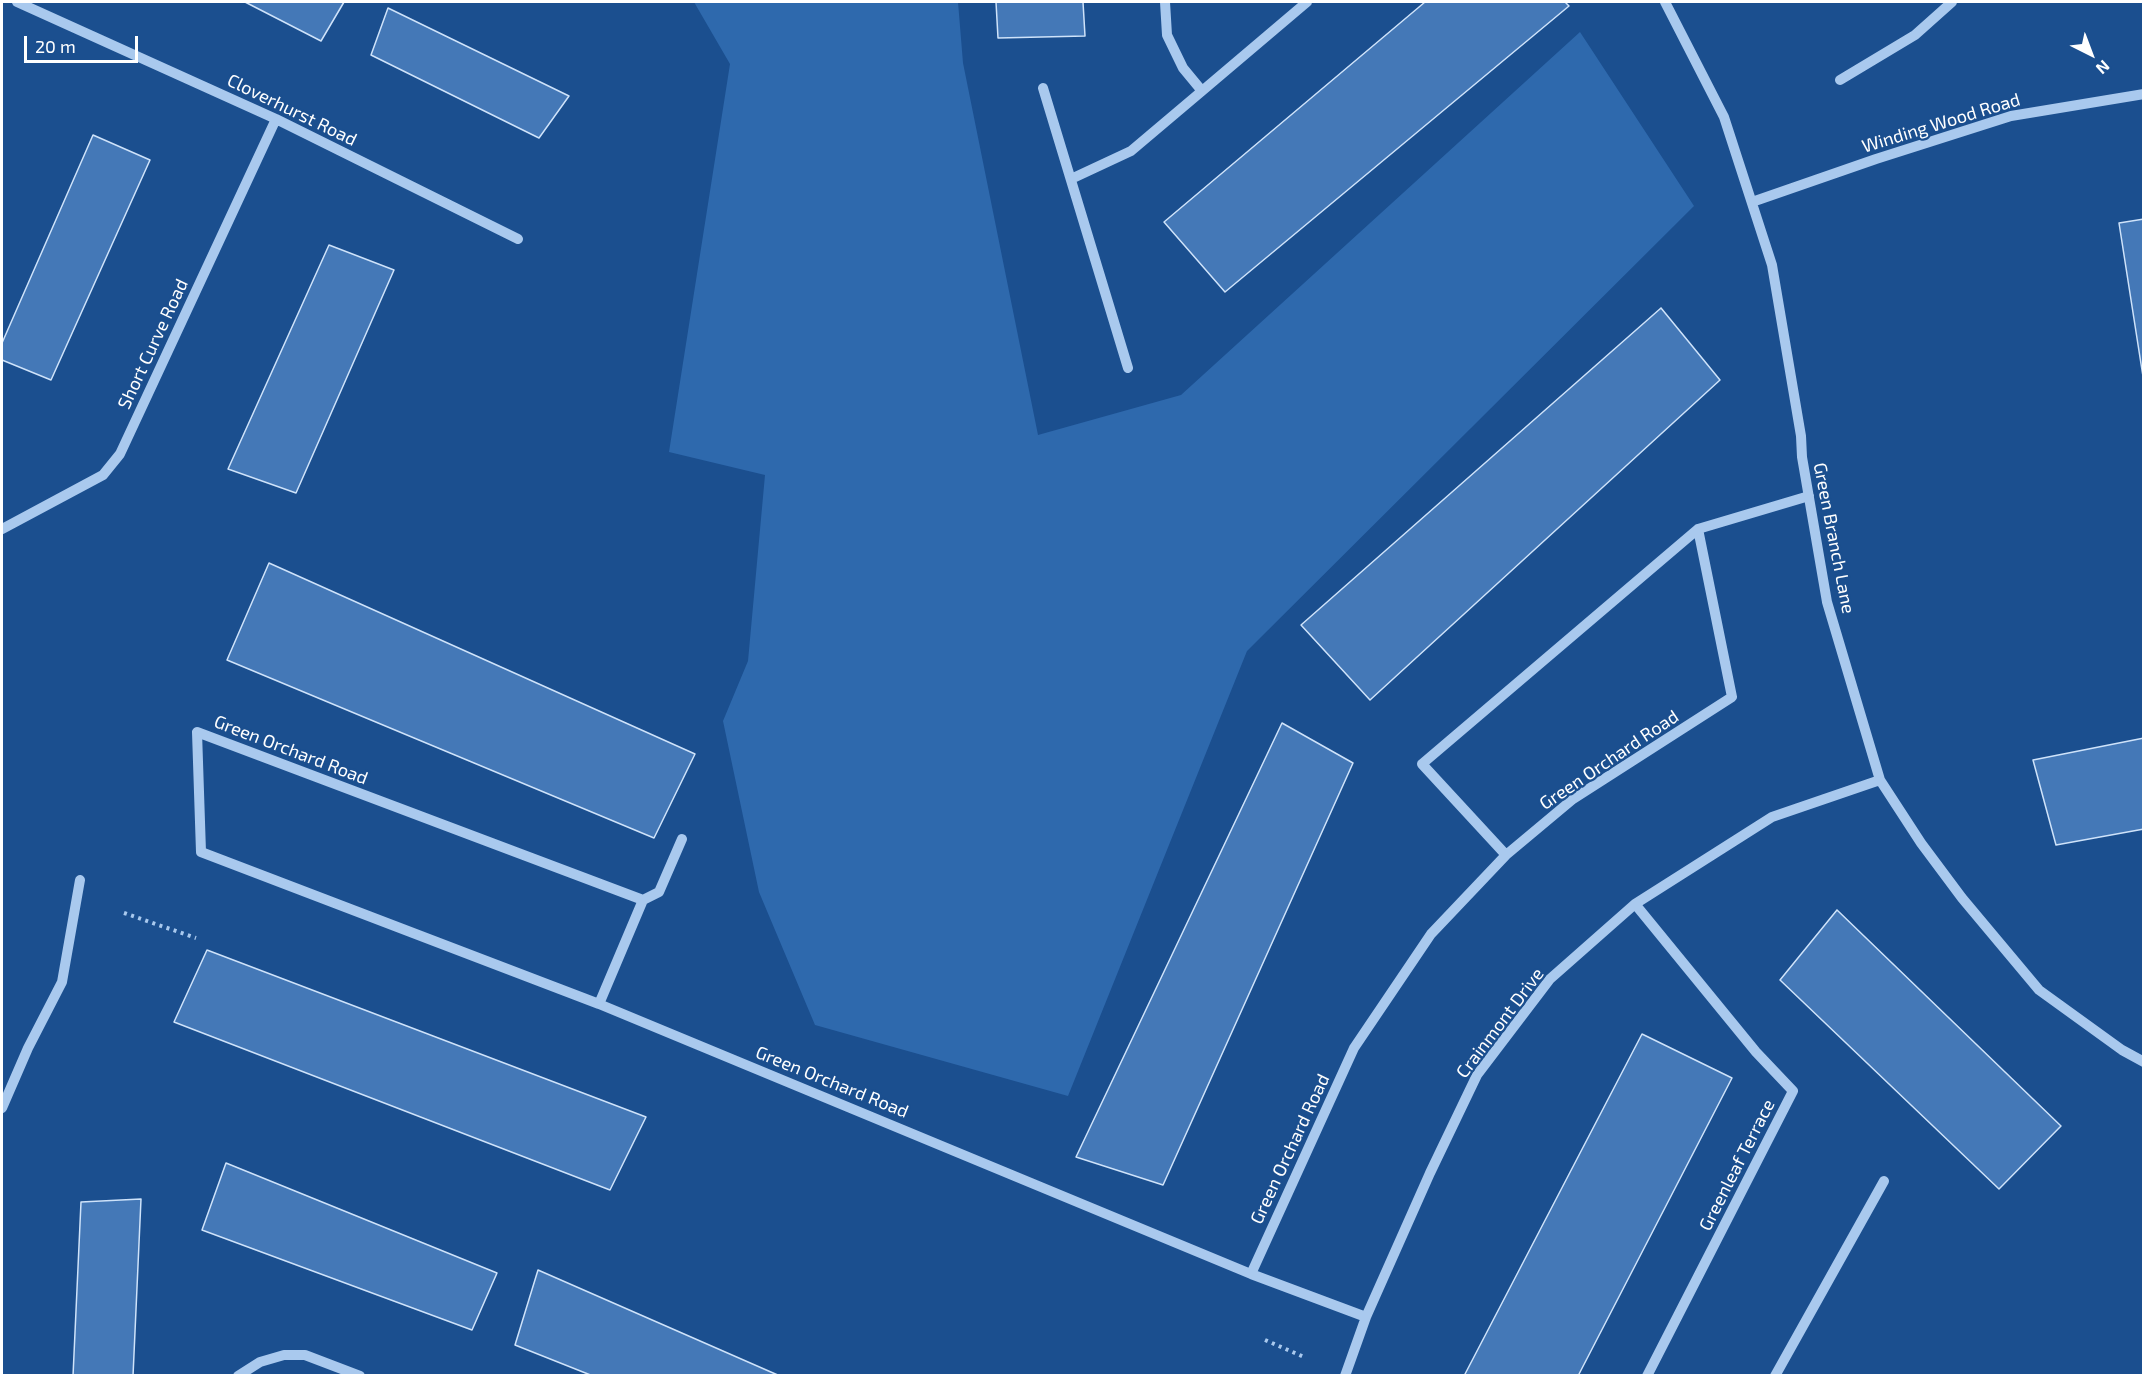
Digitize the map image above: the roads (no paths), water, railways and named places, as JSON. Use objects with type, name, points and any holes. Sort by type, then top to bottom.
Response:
[{"type":"street","name":"Cloverhurst Road","points":[[17,2],[276,119],[518,239]]},
{"type":"street","points":[[1165,2],[1167,35],[1183,68],[1202,91]]},
{"type":"street","points":[[1071,179],[1131,151],[1307,2]]},
{"type":"street","name":"Green Branch Lane","points":[[1665,2],[1724,117],[1772,265],[1827,602],[1880,780],[1921,843],[1962,898],[2039,990],[2122,1050],[2144,1062]]},
{"type":"street","points":[[1840,80],[1915,35],[1952,2]]},
{"type":"street","points":[[1043,88],[1128,368]]},
{"type":"street","name":"Winding Wood Road","points":[[1752,202],[2011,116],[2144,94]]},
{"type":"street","name":"Short Curve Road","points":[[2,529],[102,475],[120,454],[276,119]]},
{"type":"street","points":[[1506,855],[1422,764],[1698,529],[1809,496]]},
{"type":"street","name":"Green Orchard Road","points":[[1251,1274],[1354,1048],[1431,934],[1506,855],[1573,799],[1732,697],[1698,529]]},
{"type":"street","name":"Green Orchard Road","points":[[643,900],[197,732],[201,852],[599,1004],[1251,1274],[1366,1317]]},
{"type":"street","name":"Crainmont Drive","points":[[1345,1376],[1366,1317],[1430,1173],[1477,1075],[1550,979],[1635,904],[1772,816],[1880,780]]},
{"type":"street","points":[[599,1004],[643,900],[659,892],[682,839]]},
{"type":"street","points":[[2,1108],[28,1048],[62,982],[80,880]]},
{"type":"street","name":"Greenleaf Terrace","points":[[1635,904],[1756,1052],[1793,1091],[1647,1376]]},
{"type":"street","points":[[1775,1376],[1884,1181]]},
{"type":"street","points":[[238,1376],[260,1362],[284,1355],[305,1355],[360,1376]]}]
